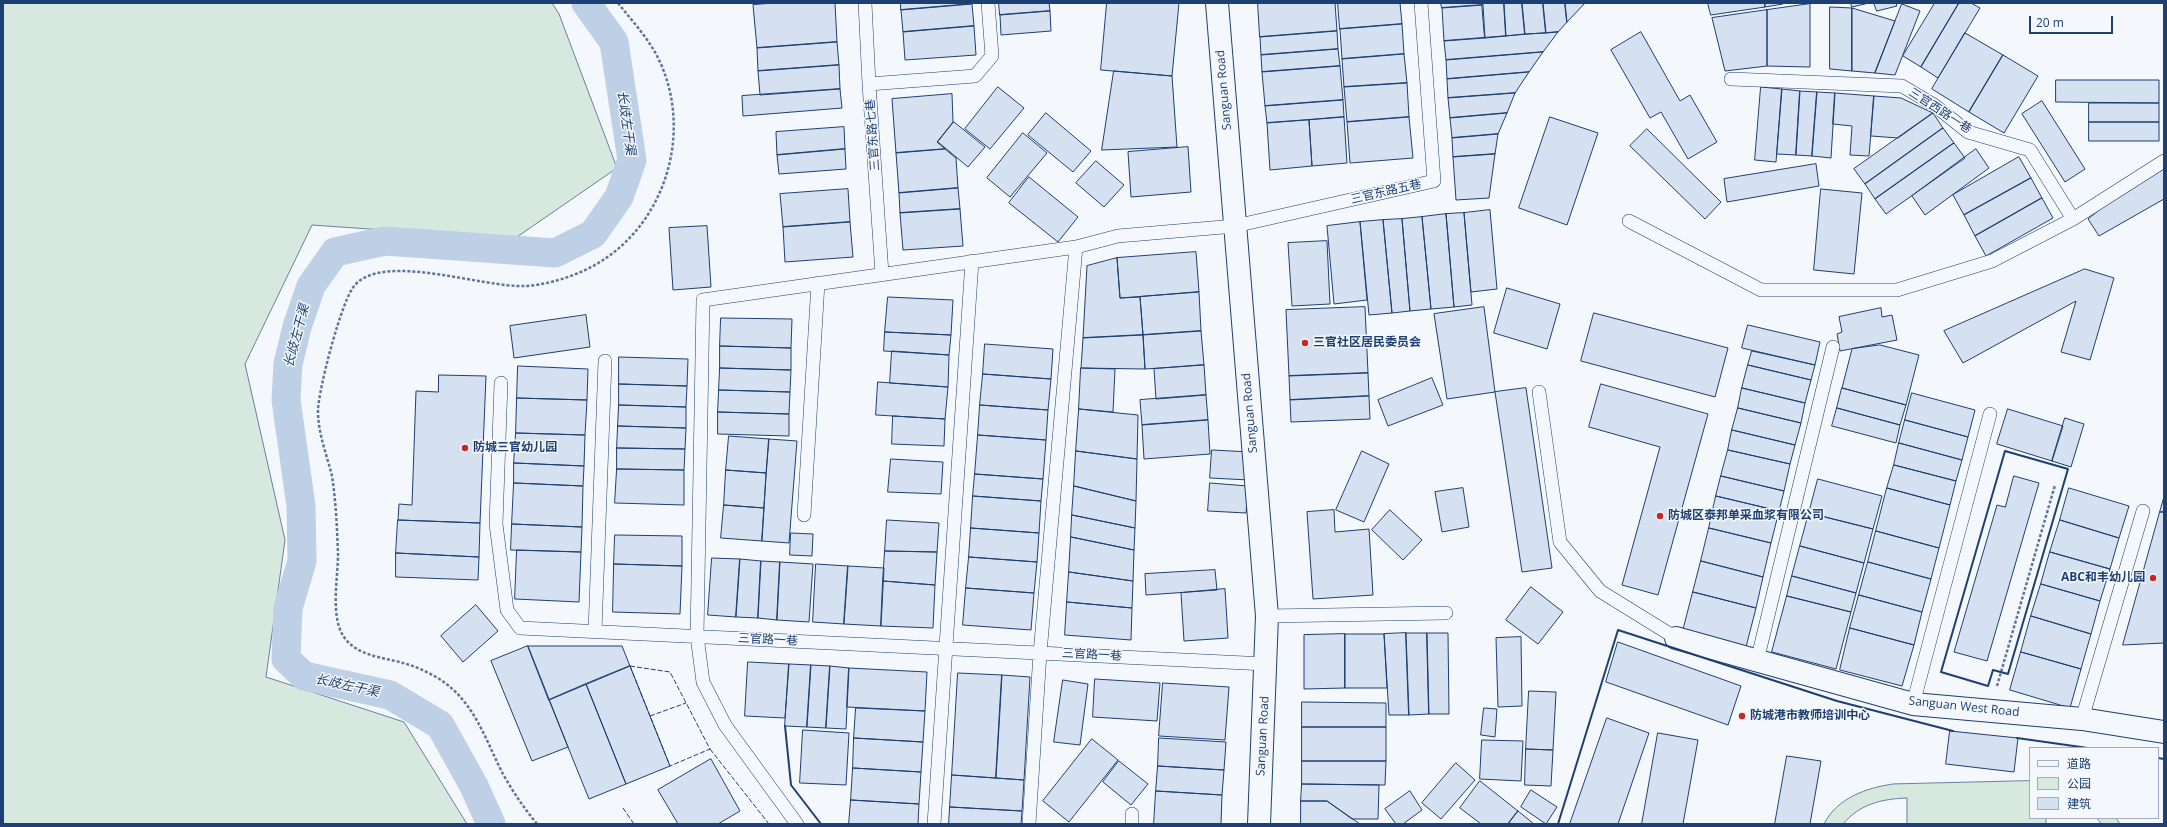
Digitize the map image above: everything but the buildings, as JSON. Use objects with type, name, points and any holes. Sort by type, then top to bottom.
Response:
[{"type":"street","name":"Sanguan Road","points":[[1216,3],[1267,616],[1259,824]]},
{"type":"street","name":"Sanguan West Road","points":[[1676,638],[1913,704],[2082,719],[2164,732]]},
{"type":"lane","points":[[865,3],[870,84]]},
{"type":"lane","name":"三官东路七巷","points":[[882,274],[870,84],[974,76],[992,56],[988,3]]},
{"type":"lane","name":"三官东路五巷","points":[[1235,226],[1434,181],[1421,3]]},
{"type":"lane","name":"三官西路一巷","points":[[1731,79],[1902,86],[1934,104],[1968,132],[2030,150],[2072,219]]},
{"type":"lane","points":[[1630,221],[1761,290],[1897,290],[1992,261],[2072,219],[2164,161]]},
{"type":"lane","points":[[797,824],[725,725],[704,682],[697,636],[703,300],[1076,246],[1118,236],[1235,226]]},
{"type":"lane","points":[[1029,824],[1040,653],[1076,246]]},
{"type":"lane","points":[[934,824],[972,261]]},
{"type":"lane","points":[[804,515],[818,283]]},
{"type":"lane","points":[[1757,661],[1833,347]]},
{"type":"lane","points":[[595,631],[605,361]]},
{"type":"lane","name":"三官路一巷","points":[[501,383],[496,524],[507,610],[520,628],[1266,664]]},
{"type":"lane","points":[[1539,392],[1560,542],[1600,591],[1676,638]]},
{"type":"lane","points":[[1913,704],[1990,414]]},
{"type":"lane","points":[[2082,719],[2144,511]]},
{"type":"lane","points":[[1267,616],[1446,613]]},
{"type":"path","points":[[537,824],[522,805],[504,775],[484,732],[471,709],[456,692],[439,679],[406,664],[363,653],[350,645],[339,628],[336,616],[338,557],[336,512],[331,474],[321,439],[318,412],[322,381],[346,301],[354,285],[372,272],[425,272],[491,284],[524,286],[556,281],[585,270],[617,250],[635,233],[655,205],[666,179],[672,155],[674,123],[669,86],[660,62],[650,43],[618,3]]},
{"type":"path","points":[[2001,672],[2055,485]]},
{"type":"green space","points":[[3,3],[552,3],[559,14],[617,168],[514,239],[312,225],[245,364],[285,540],[266,677],[404,722],[467,824],[3,824]]},
{"type":"green space","points":[[2029,781],[2029,819],[2046,819],[2046,824],[1907,824],[1907,798],[1880,801],[1864,807],[1843,824],[1824,824],[1836,807],[1844,801],[1873,788],[1893,784]]},
{"type":"green space","points":[[2098,819],[2117,819],[2120,824],[2102,824]]},
{"type":"waterway","name":"长歧左干渠","points":[[491,824],[474,786],[440,725],[390,695],[304,676],[286,659],[288,608],[302,561],[301,506],[286,400],[288,364],[297,327],[311,286],[335,252],[385,241],[555,253],[593,234],[619,197],[632,160],[614,42],[586,3]]},
{"type":"fence","points":[[630,666],[670,672],[710,749],[670,766],[630,666]]},
{"type":"fence","points":[[650,716],[686,703]]},
{"type":"fence","points":[[710,749],[769,824]]},
{"type":"fence","points":[[623,808],[634,824]]},
{"type":"wall","points":[[2005,451],[2068,469],[2008,674],[1993,670],[1988,686],[1941,672],[2005,451]]},
{"type":"wall","points":[[1558,824],[1618,630],[1837,701],[1953,731]]},
{"type":"wall","points":[[785,726],[791,785],[821,824]]},
{"type":"wall","points":[[2017,738],[2081,747]]},
{"type":"wall","points":[[2159,758],[2164,759]]},
{"type":"place","name":"三官社区居民委员会","points":[[1305,343]]},
{"type":"place","name":"防城三官幼儿园","points":[[465,448]]},
{"type":"place","name":"防城区泰邦单采血浆有限公司","points":[[1660,516]]},
{"type":"place","name":"ABC和丰幼儿园","points":[[2153,578]]},
{"type":"place","name":"防城港市教师培训中心","points":[[1742,716]]}]
